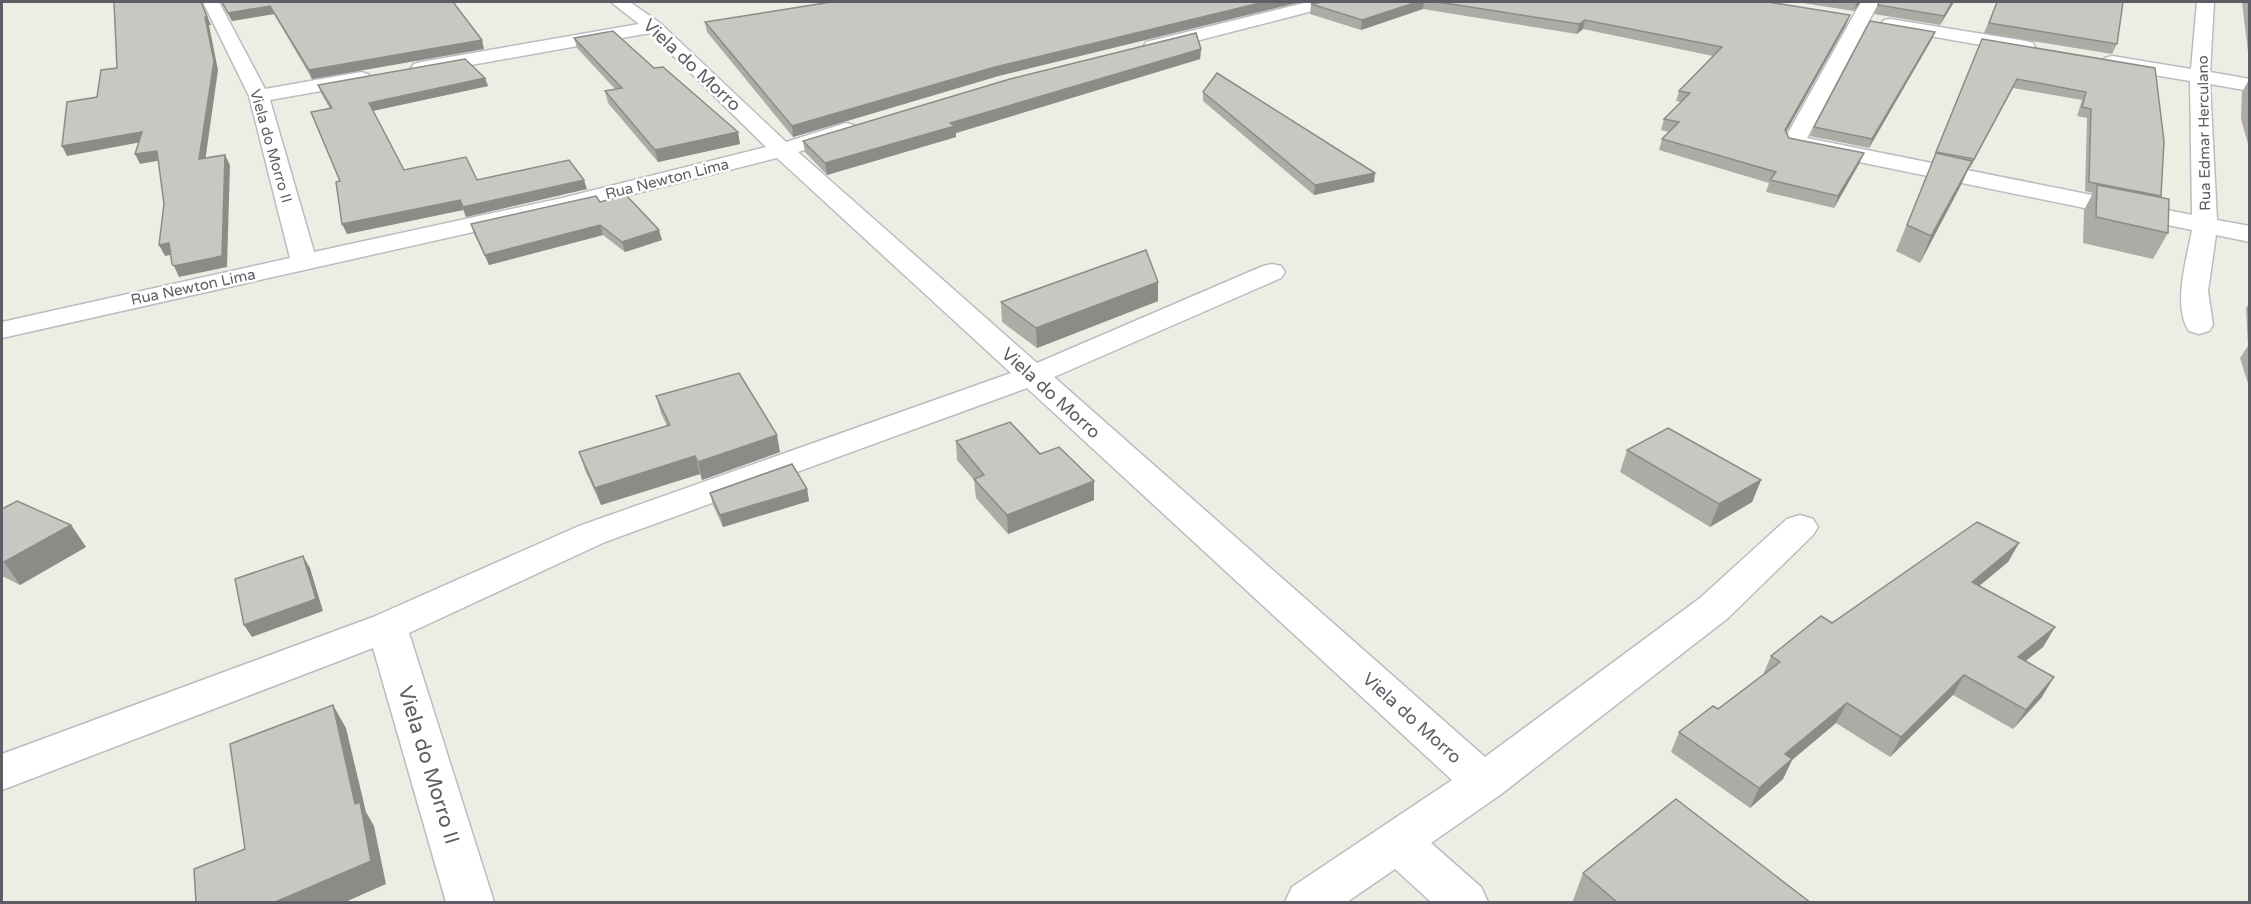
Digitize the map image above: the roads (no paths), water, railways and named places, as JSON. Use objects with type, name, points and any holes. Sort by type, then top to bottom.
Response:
[{"type":"street","name":"Viela do Morro II","points":[[211,2],[259,96],[304,263]]},
{"type":"street","name":"Viela do Morro","points":[[620,2],[654,27],[782,150],[1484,782]]},
{"type":"street","points":[[1130,52],[1326,2]]},
{"type":"street","name":"Rua Edmar Herculano","points":[[2199,325],[2194,291],[2205,225],[2200,77],[2206,2]]},
{"type":"street","points":[[1866,10],[1794,142],[2250,234]]},
{"type":"street","points":[[1838,15],[1866,10],[2048,51]]},
{"type":"street","points":[[399,72],[654,27]]},
{"type":"street","points":[[2095,59],[2250,85]]},
{"type":"street","points":[[259,96],[376,76]]},
{"type":"street","name":"Rua Newton Lima","points":[[2,330],[562,205],[782,150],[859,126]]},
{"type":"street","points":[[2,772],[387,627],[592,534],[1032,376],[1272,272]]},
{"type":"street","points":[[1309,903],[1484,782],[1714,608],[1800,527]]},
{"type":"street","name":"Viela do Morro II","points":[[387,627],[470,903]]},
{"type":"street","points":[[1397,842],[1464,903]]}]
